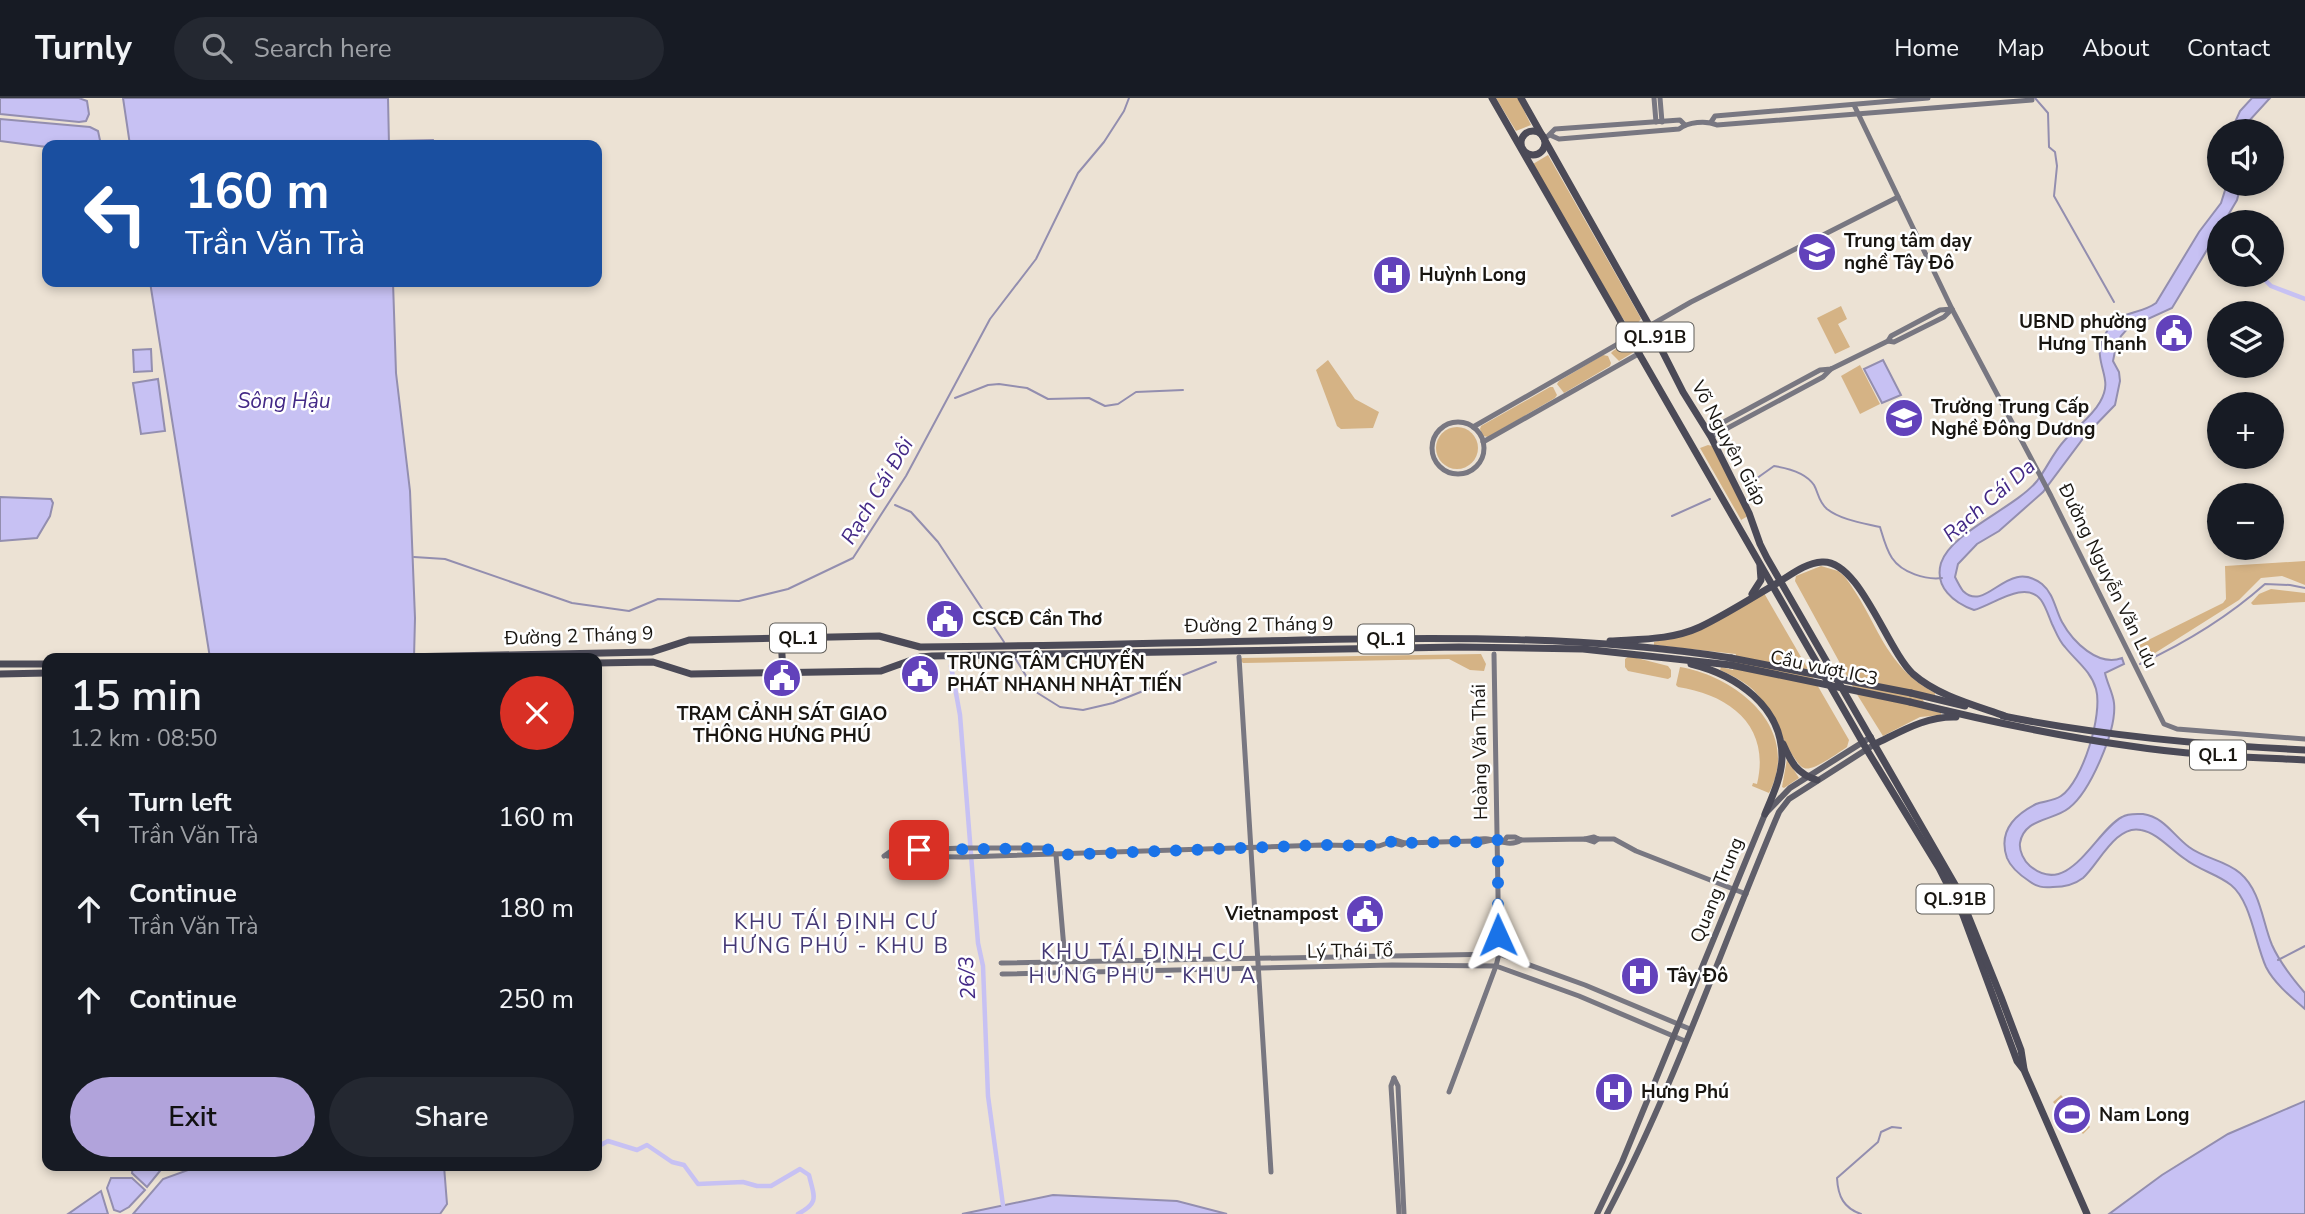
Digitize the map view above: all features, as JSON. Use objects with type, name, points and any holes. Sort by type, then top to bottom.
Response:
[{"type":"highway","name":"Võ Nguyên Giáp","points":[[1492,98],[1760,562]]},
{"type":"highway","name":"Võ Nguyên Giáp","points":[[1521,98],[1547,137],[1683,392],[1709,434],[1749,513],[1759,544],[1873,741]]},
{"type":"highway","points":[[1527,132],[1538,132],[1547,137],[1544,149],[1538,155],[1530,155],[1521,147],[1521,139],[1527,132]]},
{"type":"highway","points":[[1583,642],[1653,639],[1684,633],[1714,620],[1804,567],[1825,561],[1839,565],[1855,581],[1895,652],[1916,676],[1949,696],[2005,721]]},
{"type":"highway","points":[[1745,600],[1756,590],[1761,580],[1760,562]]},
{"type":"highway","name":"QL.91B","points":[[1760,562],[1951,890],[1998,998]]},
{"type":"highway","name":"Đường 2 Tháng 9","points":[[602,653],[652,652],[689,640],[879,636],[920,647],[1459,637],[1583,642],[1677,650],[1731,662]]},
{"type":"highway","points":[[781,638],[783,672]]},
{"type":"highway","name":"Đường 2 Tháng 9","points":[[602,663],[653,662],[691,674],[881,671],[920,657],[932,656],[1459,647],[1583,649],[1731,662]]},
{"type":"highway","points":[[1642,655],[1708,668],[1738,682],[1758,699],[1800,773],[1817,780]]},
{"type":"highway","name":"Cầu vượt IC3","points":[[1731,662],[1911,693],[2005,721]]},
{"type":"highway","name":"Cầu vượt IC3","points":[[1731,662],[2005,721]]},
{"type":"highway","points":[[0,664],[42,664]]},
{"type":"highway","points":[[0,674],[42,673]]},
{"type":"highway","points":[[1873,741],[1933,718],[1965,717],[2005,721]]},
{"type":"highway","name":"QL.1","points":[[2005,721],[2064,731],[2131,747],[2305,760]]},
{"type":"highway","points":[[1765,814],[1777,784],[1782,759],[1776,728]]},
{"type":"highway","name":"QL.1","points":[[2064,731],[2187,743],[2305,750]]},
{"type":"highway","name":"QL.91B","points":[[1873,741],[1957,888],[1998,998],[2017,1061],[2024,1070],[2087,1214]]},
{"type":"main road","name":"Quang Trung","points":[[1607,1214],[1632,1166],[1779,812],[1789,799],[1873,741]]},
{"type":"main road","name":"Quang Trung","points":[[1597,1214],[1622,1162],[1765,814],[1779,797],[1807,777],[1865,746]]},
{"type":"street","points":[[1654,98],[1659,122]]},
{"type":"street","points":[[1659,122],[1660,98]]},
{"type":"street","points":[[1710,122],[1715,116],[1928,98]]},
{"type":"street","points":[[1547,137],[1559,139],[1679,129],[1685,125],[1710,122],[1717,125],[1741,124],[2032,100]]},
{"type":"street","name":"Đường Nguyễn Văn Lưu","points":[[1854,104],[1952,309],[2038,470],[2164,724],[2188,730],[2305,739]]},
{"type":"street","points":[[1547,137],[1555,130],[1680,120],[1685,125]]},
{"type":"street","points":[[1473,427],[1649,325],[1898,197]]},
{"type":"street","points":[[1709,434],[1824,377],[1831,369],[1944,317],[1952,309]]},
{"type":"street","points":[[1483,442],[1640,353]]},
{"type":"street","points":[[1452,422],[1466,423],[1473,427],[1483,442],[1482,458],[1464,473],[1447,472],[1435,461],[1431,445],[1438,430],[1452,422]]},
{"type":"street","name":"Hoàng Văn Thái","points":[[1449,1092],[1499,954],[1494,654]]},
{"type":"street","points":[[1238,657],[1271,1172]]},
{"type":"street","points":[[1056,855],[1046,848],[962,848],[891,851],[885,856],[1056,855],[1371,846],[1393,843],[1478,843],[1515,836],[1521,840],[1585,839],[1594,842],[1598,839],[1614,839],[1620,844],[1746,894]]},
{"type":"street","points":[[1056,855],[1066,972]]},
{"type":"street","name":"Lý Thái Tổ","points":[[1001,963],[1499,954],[1585,985],[1690,1029]]},
{"type":"street","points":[[1160,959],[1161,971]]},
{"type":"street","name":"Lý Thái Tổ","points":[[1002,974],[1496,966],[1579,996],[1685,1041]]},
{"type":"street","points":[[1399,1214],[1391,1086],[1394,1078],[1398,1086],[1404,1214]]},
{"type":"shaded area","points":[[1496,98],[1518,98],[1531,125],[1516,131]]},
{"type":"shaded area","points":[[1548,155],[1639,315],[1641,319],[1635,326],[1628,326],[1616,308],[1533,164]]},
{"type":"shaded area","points":[[1841,306],[1847,319],[1838,324],[1850,347],[1835,354],[1817,318]]},
{"type":"shaded area","points":[[1628,341],[1634,352],[1619,361],[1611,353]]},
{"type":"shaded area","points":[[1603,355],[1608,356],[1610,366],[1564,393],[1557,384],[1559,381]]},
{"type":"shaded area","points":[[1328,360],[1355,399],[1379,412],[1373,428],[1341,429],[1337,426],[1316,370]]},
{"type":"shaded area","points":[[1860,365],[1880,404],[1860,414],[1841,376]]},
{"type":"shaded area","points":[[1553,387],[1557,395],[1555,398],[1488,437],[1483,436],[1481,426]]},
{"type":"shaded area","points":[[1457,427],[1472,433],[1478,448],[1472,463],[1457,469],[1442,463],[1436,448],[1442,433]]},
{"type":"shaded area","points":[[1712,446],[1748,516],[1741,520],[1700,448]]},
{"type":"shaded area","points":[[2305,561],[2305,585],[2282,576],[2261,578],[2239,600],[2155,653],[2140,659],[2134,647],[2223,603],[2226,599],[2225,566]]},
{"type":"shaded area","points":[[1821,566],[1838,571],[1844,576],[1892,655],[1917,682],[1935,693],[1935,696],[1918,692],[1929,710],[1941,715],[1920,717],[1883,736],[1795,581],[1796,576]]},
{"type":"shaded area","points":[[2271,589],[2305,593],[2305,602],[2251,603],[2259,594]]},
{"type":"shaded area","points":[[1764,593],[1849,740],[1847,747],[1813,767],[1804,768],[1793,757],[1753,690],[1720,670],[1721,667],[1733,670],[1736,654],[1654,645],[1654,642],[1684,634]]},
{"type":"shaded area","points":[[1481,654],[1486,664],[1484,671],[1470,670],[1449,659],[1243,663],[1240,660],[1242,658]]},
{"type":"shaded area","points":[[1629,656],[1668,666],[1671,677],[1668,679],[1628,671],[1625,659]]},
{"type":"shaded area","points":[[1680,667],[1723,682],[1742,694],[1759,710],[1771,728],[1777,748],[1777,770],[1769,793],[1752,786],[1753,783],[1757,784],[1760,764],[1758,745],[1752,730],[1730,706],[1714,697],[1678,687],[1676,685]]},
{"type":"shaded area","points":[[1787,759],[1799,778],[1784,788],[1782,787]]},
{"type":"shaded area","name":"Nam Long","points":[[2061,1095],[2090,1127],[2083,1134],[2053,1102]]},
{"type":"water","points":[[0,98],[79,98],[87,101],[89,114],[86,121],[79,122],[0,114]]},
{"type":"water","points":[[123,98],[388,98],[389,140],[129,140]]},
{"type":"water","points":[[2252,98],[2270,98],[2251,119],[2236,119]]},
{"type":"water","points":[[0,119],[90,127],[98,131],[100,140],[42,140],[42,146],[0,141]]},
{"type":"water","name":"Rạch Cái Da","points":[[2223,196],[2238,196],[2231,210],[2216,210]]},
{"type":"water","name":"Rạch Cái Da","points":[[2207,221],[2207,250],[2172,308],[2128,328],[2116,346],[2113,361],[2120,381],[2115,405],[2085,436],[2043,492],[1999,531],[1977,544],[1958,564],[1955,577],[1963,591],[1972,596],[1981,596],[2008,580],[2030,577],[2046,588],[2062,622],[2079,645],[2104,659],[2122,658],[2124,664],[2105,673],[2113,699],[2114,715],[2107,744],[2085,789],[2069,808],[2033,824],[2023,835],[2021,852],[2030,866],[2044,874],[2057,874],[2069,869],[2122,817],[2143,814],[2157,819],[2189,847],[2234,869],[2247,880],[2257,897],[2275,952],[2305,993],[2305,1009],[2269,973],[2248,912],[2238,892],[2226,881],[2190,863],[2159,838],[2147,832],[2132,830],[2124,833],[2108,847],[2083,878],[2069,885],[2037,886],[2013,868],[2005,849],[2006,832],[2021,813],[2036,804],[2061,796],[2077,776],[2094,730],[2097,714],[2096,689],[2087,671],[2061,642],[2043,603],[2034,594],[2026,592],[2009,595],[1974,610],[1947,593],[1940,579],[1941,563],[1957,541],[2027,491],[2068,436],[2096,408],[2105,389],[2100,352],[2107,331],[2117,319],[2156,303]]},
{"type":"water","name":"Sông Hậu","points":[[151,287],[393,287],[396,373],[410,491],[414,653],[209,653]]},
{"type":"water","points":[[151,349],[152,371],[134,372],[133,350]]},
{"type":"water","points":[[1883,360],[1901,395],[1882,403],[1864,369]]},
{"type":"water","points":[[158,379],[165,431],[141,434],[133,383]]},
{"type":"water","points":[[0,497],[51,499],[53,503],[50,516],[37,538],[0,541]]},
{"type":"water","points":[[2305,1101],[2305,1214],[2109,1214],[2162,1175],[2228,1134]]},
{"type":"water","points":[[132,1171],[160,1171],[147,1187]]},
{"type":"water","points":[[185,1171],[444,1171],[447,1204],[440,1214],[133,1214],[163,1179]]},
{"type":"water","points":[[111,1178],[132,1178],[145,1190],[129,1207],[120,1212],[114,1210],[107,1188]]},
{"type":"water","points":[[101,1191],[108,1214],[68,1214]]},
{"type":"water","points":[[1053,1195],[1177,1201],[1227,1214],[962,1214]]},
{"type":"waterway","name":"Rạch Cái Đôi","points":[[414,557],[445,559],[572,603],[629,611],[658,599],[739,601],[788,589],[853,558],[906,476],[990,319],[1036,259],[1078,173],[1104,142],[1129,98]]},
{"type":"waterway","points":[[2035,98],[2048,113],[2049,147],[2055,152],[2057,166],[2054,196],[2114,302]]},
{"type":"waterway","points":[[2274,287],[2305,299]]},
{"type":"waterway","points":[[955,398],[988,385],[999,384],[1027,388],[1048,399],[1089,398],[1105,406],[1118,404],[1136,392],[1183,390]]},
{"type":"waterway","points":[[1746,486],[1774,466],[1801,474],[1814,485],[1827,509],[1852,521],[1880,527],[1890,554],[1902,568],[1922,577],[1942,578]]},
{"type":"waterway","points":[[1672,516],[1710,499]]},
{"type":"waterway","points":[[895,505],[911,512],[938,542],[1004,642]]},
{"type":"waterway","points":[[2140,664],[2206,628],[2265,584],[2305,588]]},
{"type":"waterway","points":[[1015,658],[1036,692],[1060,707],[1083,710],[1113,703],[1216,662]]},
{"type":"waterway","name":"26/3","points":[[951,666],[960,715],[978,943],[983,966],[988,1096],[1003,1205]]},
{"type":"waterway","points":[[2278,960],[2305,946]]},
{"type":"waterway","points":[[1861,1214],[1850,1209],[1843,1201],[1837,1178],[1878,1142],[1881,1132],[1892,1127],[1901,1128]]},
{"type":"waterway","points":[[602,1144],[608,1141],[637,1150],[647,1145],[672,1162],[684,1165],[698,1184],[743,1182],[771,1186],[800,1169],[809,1175],[814,1198],[810,1206],[798,1214]]},
{"type":"place","name":"Trung tâm dạy nghề Tây Đô","points":[[1817,252]]},
{"type":"place","name":"Huỳnh Long","points":[[1392,275]]},
{"type":"place","name":"UBND phường Hưng Thạnh","points":[[2174,333]]},
{"type":"place","name":"Trường Trung Cấp Nghề Đông Dương","points":[[1904,418]]},
{"type":"place","name":"CSCĐ Cần Thơ","points":[[945,619]]},
{"type":"place","name":"TRUNG TÂM CHUYỂN PHÁT NHANH NHẬT TIẾN","points":[[920,674]]},
{"type":"place","name":"TRẠM CẢNH SÁT GIAO THÔNG HƯNG PHÚ","points":[[782,678]]},
{"type":"place","name":"Vietnampost","points":[[1365,914]]},
{"type":"place","name":"Tây Đô","points":[[1640,976]]},
{"type":"place","name":"Hưng Phú","points":[[1614,1092]]},
{"type":"place","name":"Nam Long","points":[[2072,1115]]},
{"type":"district","name":"KHU TÁI ĐỊNH CƯ HƯNG PHÚ - KHU B","points":[[836,934]]},
{"type":"district","name":"KHU TÁI ĐỊNH CƯ HƯNG PHÚ - KHU A","points":[[1143,964]]},
{"type":"route","points":[[919,850],[1046,848],[1056,855],[1193,848],[1369,844],[1379,846],[1396,840],[1405,843],[1478,843],[1498,840],[1498,935]]}]
